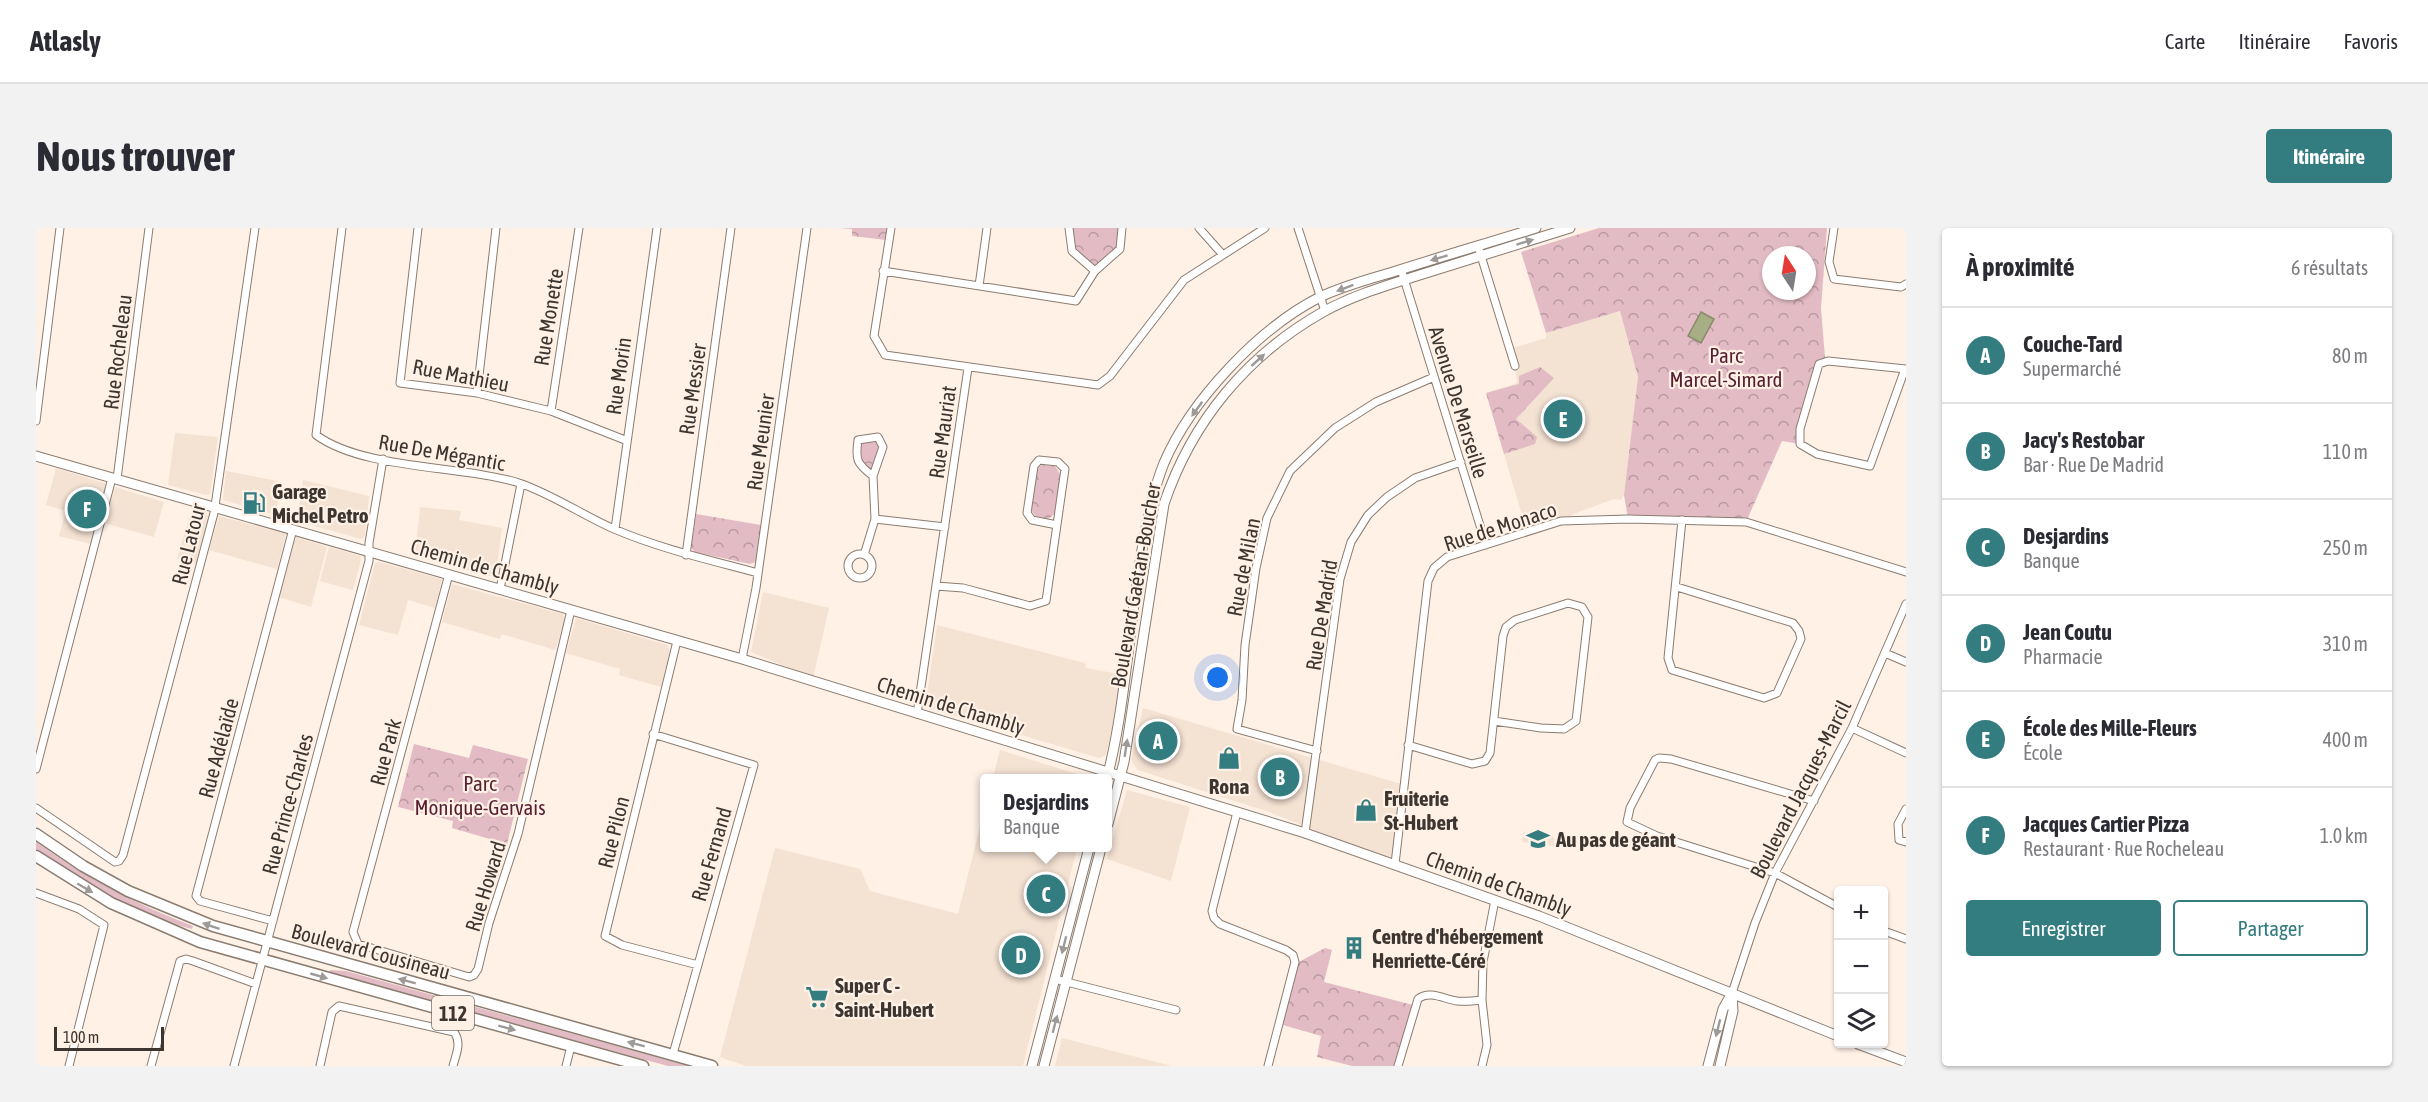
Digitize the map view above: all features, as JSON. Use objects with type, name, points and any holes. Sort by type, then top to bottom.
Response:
[{"type":"main road","name":"Boulevard Cousineau","points":[[36,834],[83,866],[136,895],[204,923],[267,943],[712,1066]]},
{"type":"main road","name":"Boulevard Cousineau","points":[[36,856],[82,886],[144,919],[192,939],[644,1066]]},
{"type":"street","points":[[36,421],[60,228]]},
{"type":"street","name":"Rue Rocheleau","points":[[36,769],[114,479],[149,228]]},
{"type":"street","name":"Rue Latour","points":[[36,808],[115,862],[119,861],[123,855],[215,507],[255,228]]},
{"type":"street","name":"Rue De Mégantic","points":[[342,228],[316,435],[330,446],[383,459],[521,484],[615,529],[686,555],[758,573]]},
{"type":"street","name":"Rue Mathieu","points":[[418,228],[400,382],[477,393],[550,411],[625,440]]},
{"type":"street","points":[[477,393],[496,228]]},
{"type":"street","name":"Rue Monette","points":[[550,411],[579,228]]},
{"type":"street","name":"Rue Morin","points":[[615,529],[625,440],[657,228]]},
{"type":"street","name":"Rue Messier","points":[[686,555],[731,228]]},
{"type":"street","name":"Rue Meunier","points":[[742,659],[758,573],[807,228]]},
{"type":"street","name":"Rue Mauriat","points":[[891,228],[874,336],[885,355],[968,368],[917,714]]},
{"type":"street","points":[[979,286],[987,228]]},
{"type":"street","points":[[1070,228],[1072,251],[1095,271]]},
{"type":"street","points":[[884,271],[1076,301],[1095,271],[1120,249],[1122,228]]},
{"type":"street","points":[[1199,228],[1223,255]]},
{"type":"street","points":[[968,368],[1098,385],[1110,376],[1184,280],[1264,228]]},
{"type":"street","points":[[1298,228],[1325,311]]},
{"type":"street","name":"Boulevard Gaétan-Boucher","points":[[1112,806],[1126,748],[1164,504],[1175,471],[1198,427],[1221,397],[1260,357],[1325,311],[1536,228]]},
{"type":"street","name":"Boulevard Gaétan-Boucher","points":[[1108,774],[1120,720],[1146,526],[1164,463],[1190,418],[1236,360],[1268,332],[1320,297],[1401,269],[1570,228]]},
{"type":"street","points":[[1834,228],[1829,262],[1834,279],[1901,287],[1906,284]]},
{"type":"street","points":[[1479,251],[1515,366]]},
{"type":"street","name":"Avenue De Marseille","points":[[1401,269],[1486,545]]},
{"type":"street","points":[[1828,361],[1906,369],[1870,466],[1817,454],[1800,444],[1800,429],[1819,364],[1828,361]]},
{"type":"street","name":"Rue de Milan","points":[[1317,751],[1237,729],[1256,568],[1268,518],[1290,471],[1335,428],[1376,402],[1434,376]]},
{"type":"street","points":[[864,555],[875,519],[873,476],[883,447],[878,437],[858,440],[856,454],[859,465],[873,476]]},
{"type":"street","name":"Chemin de Chambly","points":[[36,456],[742,659],[1105,774]]},
{"type":"street","name":"Rue Prince-Charles","points":[[234,1066],[366,572],[383,459]]},
{"type":"street","points":[[936,586],[963,588],[1030,606],[1046,601],[1057,525],[1065,469],[1058,462],[1039,460],[1034,466],[1027,513],[1032,520],[1057,525]]},
{"type":"street","name":"Rue De Madrid","points":[[1305,833],[1340,579],[1351,542],[1368,515],[1387,497],[1415,478],[1461,462]]},
{"type":"street","points":[[500,589],[521,484]]},
{"type":"street","points":[[875,519],[945,527]]},
{"type":"street","points":[[1677,587],[1792,623],[1799,630],[1801,639],[1777,693],[1764,698],[1672,670],[1668,658],[1682,520]]},
{"type":"street","name":"Rue de Monaco","points":[[1395,864],[1428,581],[1434,568],[1447,557],[1561,521],[1746,522],[1906,572]]},
{"type":"street","name":"Rue Adélaïde","points":[[273,921],[200,902],[196,896],[293,529]]},
{"type":"street","name":"Rue Park","points":[[353,938],[449,574]]},
{"type":"street","points":[[1408,745],[1472,764],[1485,761],[1490,753],[1494,721],[1506,627],[1515,620],[1568,603],[1582,607],[1588,617],[1576,721],[1564,729],[1494,721]]},
{"type":"street","name":"Boulevard Jacques-Marcil","points":[[1708,1066],[1723,1009],[1732,993],[1755,923],[1775,873],[1852,728],[1906,604]]},
{"type":"street","name":"Rue Howard","points":[[353,938],[357,944],[401,958],[469,977],[474,975],[518,834],[571,610]]},
{"type":"street","name":"Rue Pilon","points":[[677,641],[605,936],[622,945],[698,965]]},
{"type":"street","points":[[1885,653],[1906,662]]},
{"type":"street","points":[[1852,728],[1906,753]]},
{"type":"street","name":"Rue Fernand","points":[[653,734],[753,765],[673,1054]]},
{"type":"street","points":[[1814,801],[1671,759],[1659,758],[1655,760],[1630,808],[1627,822],[1657,836],[1775,873],[1834,904]]},
{"type":"street","name":"Chemin de Chambly","points":[[1112,775],[1305,833],[1395,864],[1495,900],[1834,1034]]},
{"type":"street","points":[[1906,809],[1898,824],[1899,840],[1906,843]]},
{"type":"street","points":[[1237,812],[1212,911],[1214,918],[1220,924],[1286,950],[1293,955],[1295,962],[1268,1066]]},
{"type":"street","points":[[1032,1066],[1088,852]]},
{"type":"street","points":[[1044,1066],[1100,852]]},
{"type":"street","points":[[36,893],[79,909],[104,925],[69,1066]]},
{"type":"street","points":[[1482,1066],[1487,1045],[1482,1000],[1483,962],[1495,900]]},
{"type":"street","points":[[1888,932],[1906,939]]},
{"type":"street","points":[[151,1066],[180,961],[186,959],[256,984]]},
{"type":"street","points":[[1055,979],[1176,1010]]},
{"type":"street","name":"Boulevard Jacques-Marcil","points":[[1720,1066],[1734,1011],[1732,993]]},
{"type":"street","points":[[1398,1066],[1418,999],[1422,995],[1429,994],[1458,1002],[1482,1000]]},
{"type":"street","points":[[320,1066],[332,1011],[339,1006],[454,1032],[459,1038],[453,1066]]},
{"type":"street","points":[[566,1066],[571,1046]]},
{"type":"street","points":[[1037,1047],[1037,1066]]},
{"type":"street","points":[[1869,1048],[1906,1062]]},
{"type":"shaded area","points":[[1620,311],[1638,377],[1624,495],[1621,500],[1614,499],[1527,532],[1486,393],[1517,383],[1510,349],[1546,338],[1546,333]]},
{"type":"shaded area","points":[[1701,312],[1714,319],[1701,343],[1688,336]]},
{"type":"shaded area","points":[[175,433],[218,437],[210,494],[206,495],[168,485]]},
{"type":"shaded area","points":[[56,468],[107,484],[90,544],[59,536],[66,511],[46,505]]},
{"type":"shaded area","points":[[226,471],[278,481],[276,497],[278,502],[275,515],[223,500]]},
{"type":"shaded area","points":[[303,480],[369,496],[365,535],[361,539],[297,521]]},
{"type":"shaded area","points":[[115,487],[164,502],[154,537],[104,523]]},
{"type":"shaded area","points":[[420,507],[461,511],[459,520],[502,528],[496,574],[490,576],[415,556]]},
{"type":"shaded area","points":[[192,508],[206,512],[209,519],[196,564],[177,559]]},
{"type":"shaded area","points":[[219,516],[286,534],[277,569],[209,550]]},
{"type":"shaded area","points":[[296,537],[327,547],[311,607],[279,597]]},
{"type":"shaded area","points":[[329,547],[360,556],[353,590],[320,581]]},
{"type":"shaded area","points":[[379,562],[442,579],[435,608],[408,600],[398,635],[359,625],[375,563]]},
{"type":"shaded area","points":[[452,584],[563,614],[565,620],[555,650],[502,634],[500,639],[442,622]]},
{"type":"shaded area","points":[[763,592],[829,608],[813,678],[751,652]]},
{"type":"shaded area","points":[[576,618],[667,645],[670,650],[661,687],[619,675],[620,669],[566,653]]},
{"type":"shaded area","points":[[937,625],[1085,663],[1086,668],[1124,675],[1106,755],[1099,758],[929,708],[926,702]]},
{"type":"shaded area","points":[[1143,708],[1401,784],[1393,861],[1269,812],[1138,770],[1131,760]]},
{"type":"shaded area","points":[[1000,750],[1077,774],[994,774]]},
{"type":"shaded area","points":[[1127,790],[1190,807],[1171,881],[1107,859],[1109,852],[1112,852],[1112,842]]},
{"type":"shaded area","points":[[980,827],[980,852],[1076,852],[1023,1066],[746,1066],[720,1057],[775,848],[860,869],[870,891],[958,914]]},
{"type":"shaded area","name":"Au pas de géant","points":[[1523,832],[1554,837],[1554,846],[1522,842]]},
{"type":"shaded area","points":[[1062,1038],[1172,1066],[1055,1066]]},
{"type":"green space","points":[[840,228],[887,228],[886,240],[852,236],[852,229]]},
{"type":"green space","points":[[1069,228],[1122,228],[1120,249],[1095,271],[1072,251]]},
{"type":"green space","name":"Parc Marcel-Simard","points":[[1599,228],[1827,228],[1821,308],[1825,358],[1819,364],[1800,444],[1782,441],[1746,522],[1628,519],[1624,495],[1638,377],[1620,311],[1546,333],[1521,252]]},
{"type":"green space","points":[[1540,367],[1554,378],[1516,419],[1537,437],[1535,444],[1504,454],[1486,393],[1519,384],[1519,376]]},
{"type":"green space","points":[[877,440],[880,447],[872,473],[860,464],[860,442]]},
{"type":"green space","points":[[1041,465],[1055,466],[1060,474],[1056,513],[1048,519],[1036,517],[1031,510],[1036,472]]},
{"type":"green space","points":[[696,514],[761,525],[756,562],[750,564],[695,552],[691,548]]},
{"type":"green space","name":"Parc Monique-Gervais","points":[[414,744],[469,758],[473,745],[528,759],[507,844],[452,828],[453,821],[398,807]]},
{"type":"green space","points":[[36,842],[92,878],[152,909],[193,926],[192,929],[151,916],[111,896],[36,849]]},
{"type":"green space","points":[[1325,948],[1332,950],[1324,982],[1413,1005],[1394,1066],[1352,1066],[1317,1057],[1321,1036],[1283,1025],[1297,963]]},
{"type":"green space","points":[[330,970],[346,971],[689,1066],[668,1066],[329,973]]},
{"type":"place","name":"École des Mille-Fleurs","points":[[1563,419]]},
{"type":"place","name":"Garage Michel Petro","points":[[254,503]]},
{"type":"place","name":"Jacques Cartier Pizza","points":[[87,509]]},
{"type":"place","name":"Couche-Tard","points":[[1158,741]]},
{"type":"place","name":"Rona","points":[[1229,758]]},
{"type":"place","name":"Jacy's Restobar","points":[[1280,777]]},
{"type":"place","name":"Fruiterie St-Hubert","points":[[1366,810]]},
{"type":"place","name":"Au pas de géant","points":[[1538,839]]},
{"type":"place","name":"Desjardins","points":[[1046,894]]},
{"type":"place","name":"Centre d'hébergement Henriette-Céré","points":[[1354,948]]},
{"type":"place","name":"Jean Coutu","points":[[1021,955]]},
{"type":"place","name":"Super C - Saint-Hubert","points":[[817,997]]}]
